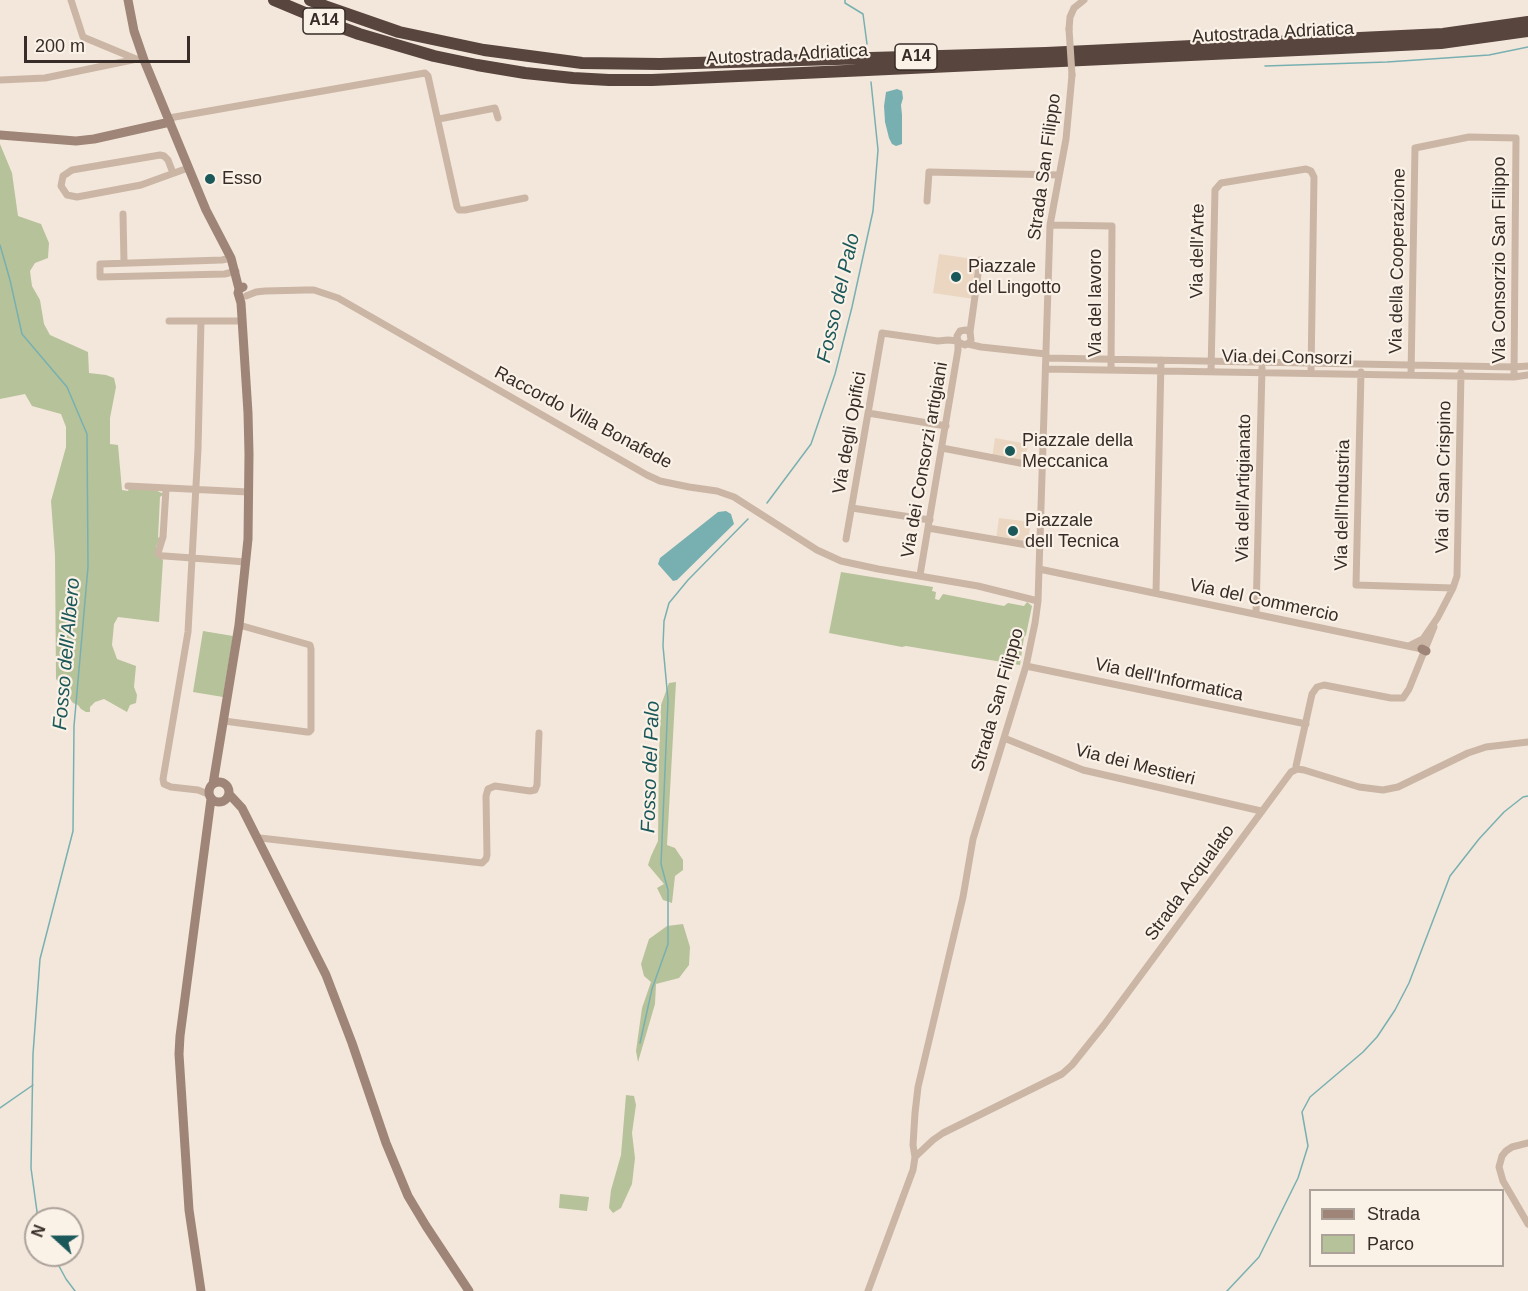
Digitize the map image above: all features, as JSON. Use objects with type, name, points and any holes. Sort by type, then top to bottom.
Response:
[{"type":"highway","name":"Autostrada Adriatica","points":[[274,0],[359,34],[434,56],[525,73],[609,80],[652,80],[1441,43],[1528,31]]},
{"type":"highway","name":"Autostrada Adriatica","points":[[310,0],[399,32],[483,50],[582,63],[660,64],[1057,53],[1431,34],[1528,22]]},
{"type":"main road","points":[[128,0],[140,60],[170,120],[206,210],[231,258],[242,292],[249,454],[248,539],[239,625],[218,759],[216,795],[209,811],[179,1054],[189,1210],[201,1291]]},
{"type":"main road","points":[[0,135],[76,141],[94,139],[170,120]]},
{"type":"main road","points":[[216,795],[228,788],[220,777],[218,759]]},
{"type":"main road","points":[[216,795],[242,808],[326,975],[400,1179],[426,1226],[469,1291]]},
{"type":"street","points":[[71,0],[83,37],[140,60]]},
{"type":"street","name":"Strada San Filippo","points":[[868,1291],[913,1170],[918,1087],[963,897],[974,839],[1032,643],[1038,601],[1050,225],[1066,139],[1072,75],[1070,17],[1074,8],[1083,0]]},
{"type":"street","points":[[0,80],[45,78],[140,60]]},
{"type":"street","points":[[170,120],[423,72],[428,76],[459,210],[525,198]]},
{"type":"street","points":[[439,119],[495,108],[498,118]]},
{"type":"street","name":"Via Consorzio San Filippo","points":[[1415,148],[1469,137],[1516,138],[1514,377]]},
{"type":"street","name":"Via della Cooperazione","points":[[1411,375],[1415,148]]},
{"type":"street","points":[[173,173],[168,160],[160,155],[72,170],[63,176],[61,186],[67,195],[77,197],[144,184],[188,168]]},
{"type":"street","name":"Via dell'Arte","points":[[1211,372],[1215,190],[1221,183],[1305,169],[1311,171],[1314,177],[1311,363]]},
{"type":"street","points":[[927,201],[929,172],[1059,175]]},
{"type":"street","points":[[123,214],[124,263]]},
{"type":"street","name":"Via del lavoro","points":[[1050,225],[1112,226],[1111,370]]},
{"type":"street","points":[[231,258],[222,261],[100,264],[100,277],[225,274],[236,271]]},
{"type":"street","name":"Via dei Consorzi artigiani","points":[[920,575],[960,343],[970,342],[969,332],[980,260]]},
{"type":"street","points":[[165,262],[166,275]]},
{"type":"street","name":"Raccordo Villa Bonafede","points":[[242,292],[314,290],[338,298],[648,476],[660,481],[717,491],[734,497],[817,550],[841,561],[978,586],[1038,601]]},
{"type":"street","points":[[169,321],[242,321]]},
{"type":"street","points":[[201,321],[200,408],[188,632],[163,782],[171,787],[216,795]]},
{"type":"street","points":[[960,343],[960,331],[969,332],[982,343],[994,348]]},
{"type":"street","name":"Via degli Opifici","points":[[846,539],[882,333],[960,343]]},
{"type":"street","name":"Via dei Consorzi","points":[[960,343],[1046,356],[1111,359],[1528,366]]},
{"type":"street","points":[[1156,593],[1161,360]]},
{"type":"street","name":"Via dell'Artigianato","points":[[1256,614],[1262,362]]},
{"type":"street","points":[[1311,363],[1311,373]]},
{"type":"street","name":"Via dell'Industria","points":[[1361,364],[1356,585],[1454,588]]},
{"type":"street","name":"Via di San Crispino","points":[[1454,588],[1457,576],[1462,366]]},
{"type":"street","name":"Via dei Consorzi","points":[[1046,369],[1514,377],[1528,375]]},
{"type":"street","points":[[868,413],[946,426]]},
{"type":"street","points":[[942,448],[1025,464]]},
{"type":"street","points":[[128,486],[248,492]]},
{"type":"street","points":[[166,489],[163,537],[158,553],[161,556],[246,562]]},
{"type":"street","points":[[852,508],[1027,544]]},
{"type":"street","name":"Via del Commercio","points":[[1039,569],[1424,650]]},
{"type":"street","points":[[1424,650],[1421,645],[1423,639],[1454,588]]},
{"type":"street","points":[[1438,617],[1409,689],[1403,698],[1391,698],[1320,685],[1317,687],[1312,694],[1297,770],[1314,772],[1359,787],[1383,790],[1398,787],[1468,753],[1486,747],[1528,742]]},
{"type":"street","points":[[224,721],[307,732],[311,730],[310,645],[239,625]]},
{"type":"street","points":[[1408,646],[1423,639]]},
{"type":"street","name":"Via dell'Informatica","points":[[1026,666],[1306,724]]},
{"type":"street","points":[[257,839],[482,863],[487,855],[486,792],[489,787],[495,786],[536,790],[539,733]]},
{"type":"street","name":"Via dei Mestieri","points":[[1004,738],[1083,770],[1261,811]]},
{"type":"street","name":"Strada Acqualato","points":[[915,1156],[943,1133],[1067,1070],[1104,1025],[1287,776],[1297,770]]},
{"type":"street","points":[[1528,1143],[1506,1151],[1499,1167],[1503,1181],[1528,1224]]},
{"type":"green space","points":[[0,144],[12,173],[18,216],[41,224],[49,243],[48,258],[35,263],[30,271],[32,286],[40,300],[44,324],[50,335],[88,352],[89,373],[114,378],[116,387],[110,418],[110,444],[118,445],[122,490],[128,491],[129,488],[155,490],[164,494],[160,497],[158,538],[161,536],[156,547],[156,555],[163,560],[159,622],[118,617],[114,624],[112,645],[117,659],[136,666],[134,687],[137,695],[136,703],[130,705],[127,712],[104,699],[95,702],[90,707],[90,712],[86,712],[73,703],[56,679],[55,555],[51,501],[66,447],[66,427],[61,414],[32,406],[25,394],[0,399]]},
{"type":"green space","points":[[841,572],[933,587],[932,591],[936,592],[935,599],[939,600],[943,594],[1004,606],[1008,603],[1024,606],[1027,602],[1032,606],[1020,665],[829,633]]},
{"type":"green space","points":[[203,631],[233,636],[223,697],[193,692]]},
{"type":"green space","points":[[676,682],[667,845],[675,848],[683,860],[683,870],[675,876],[672,903],[663,900],[657,888],[664,884],[648,865],[658,841],[661,705],[669,683]]},
{"type":"green space","points":[[683,924],[690,947],[689,965],[679,978],[656,984],[655,1004],[638,1062],[636,1051],[642,1008],[651,982],[644,976],[641,964],[649,939],[667,926]]},
{"type":"green space","points":[[626,1095],[634,1096],[636,1105],[632,1133],[635,1158],[632,1184],[621,1208],[613,1213],[609,1208],[611,1190],[621,1155]]},
{"type":"green space","points":[[560,1194],[589,1197],[587,1211],[559,1208]]},
{"type":"shaded area","name":"Piazzale del Lingotto","points":[[939,254],[980,260],[974,299],[933,293]]},
{"type":"shaded area","name":"Piazzale della Meccanica","points":[[995,438],[1028,444],[1025,464],[992,458]]},
{"type":"shaded area","name":"Piazzale dell Tecnica","points":[[999,518],[1031,522],[1027,545],[996,539]]},
{"type":"water","points":[[897,89],[902,91],[903,98],[901,105],[902,144],[896,146],[889,138],[884,106],[886,92]]},
{"type":"water","points":[[726,511],[731,514],[734,524],[677,580],[673,581],[658,564],[660,558],[718,512]]},
{"type":"waterway","name":"Fosso del Palo","points":[[845,0],[845,3],[863,14],[867,44]]},
{"type":"waterway","points":[[1265,66],[1387,62],[1489,55],[1528,47]]},
{"type":"waterway","name":"Fosso del Palo","points":[[767,503],[811,444],[835,374],[852,307],[873,211],[878,150],[871,82]]},
{"type":"waterway","name":"Fosso dell'Albero","points":[[0,245],[22,334],[67,387],[87,434],[88,567],[74,726],[73,831],[40,959],[33,1054],[31,1168],[36,1207]]},
{"type":"waterway","name":"Fosso del Palo","points":[[640,1043],[652,989],[668,944],[668,890],[661,864],[668,700],[663,646],[664,621],[669,603],[688,580],[748,519]]},
{"type":"waterway","points":[[1227,1291],[1259,1257],[1298,1178],[1308,1146],[1302,1112],[1310,1097],[1363,1052],[1377,1037],[1409,983],[1450,876],[1504,812],[1523,797],[1528,796]]},
{"type":"waterway","name":"Fosso dell'Albero","points":[[0,1108],[33,1085]]},
{"type":"waterway","name":"Fosso dell'Albero","points":[[60,1267],[75,1291]]},
{"type":"place","name":"Esso","points":[[210,179]]},
{"type":"place","name":"Piazzale del Lingotto","points":[[956,277]]},
{"type":"place","name":"Piazzale della Meccanica","points":[[1010,451]]},
{"type":"place","name":"Piazzale dell Tecnica","points":[[1013,531]]}]
